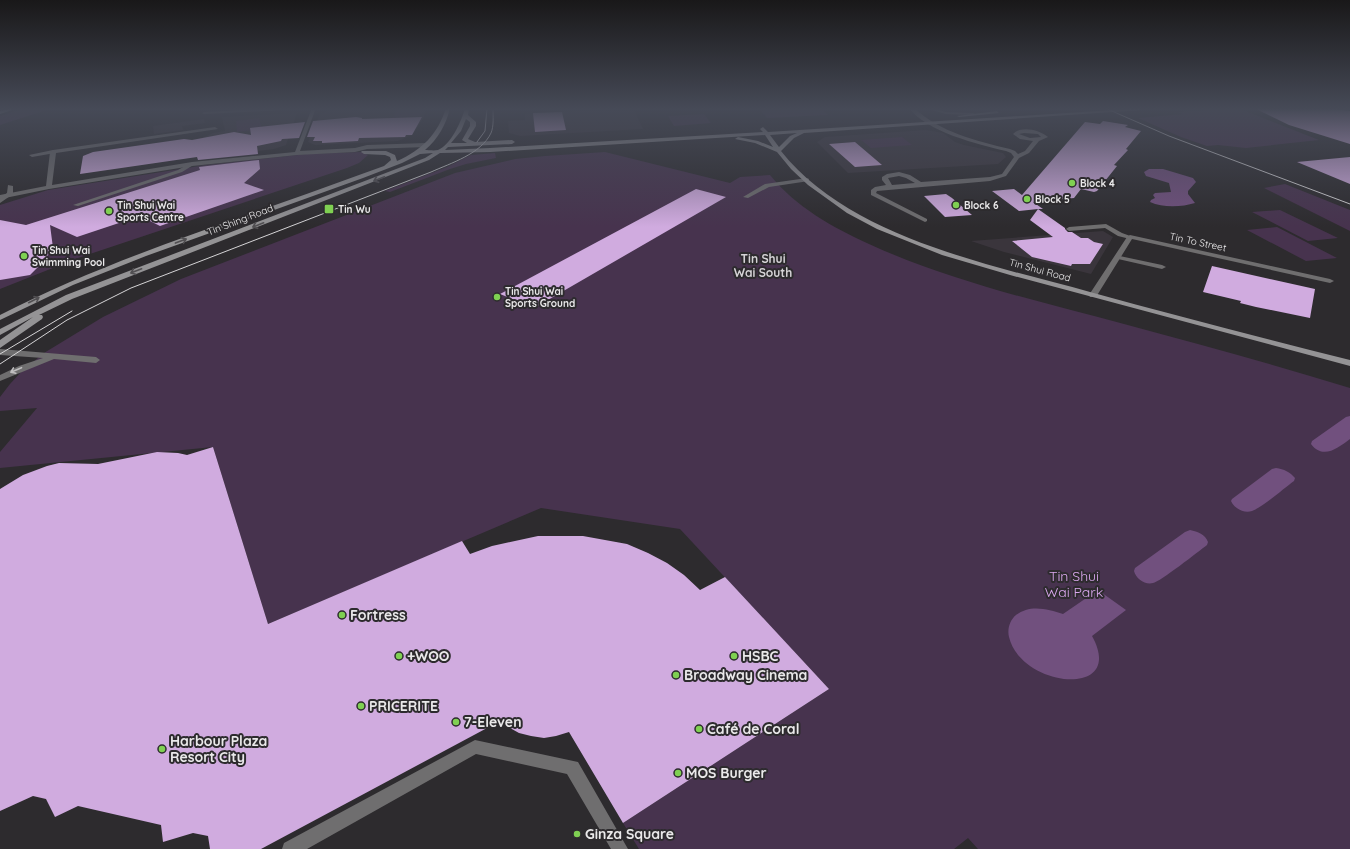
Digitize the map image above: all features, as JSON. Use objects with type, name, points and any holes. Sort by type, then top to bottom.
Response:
[{"type":"main road","name":"Tin Shing Road","points":[[0,318],[58,289],[121,263],[376,171],[394,164],[418,152],[423,148]]},
{"type":"main road","name":"Tin Shing Road","points":[[0,332],[44,309],[91,289],[400,170],[440,152],[444,148]]},
{"type":"main road","points":[[418,152],[527,148]]},
{"type":"main road","points":[[770,148],[778,151],[781,148]]},
{"type":"main road","name":"Tin Shui Road","points":[[776,148],[807,180],[822,193],[846,209],[878,226],[911,240],[1002,270],[1350,363]]},
{"type":"main road","points":[[364,152],[386,153],[394,158],[394,161],[391,164],[376,171]]},
{"type":"main road","points":[[0,345],[49,311],[91,289]]},
{"type":"street","points":[[32,155],[89,148]]},
{"type":"street","points":[[297,153],[299,148]]},
{"type":"street","points":[[0,197],[49,187],[192,164],[297,153],[354,150],[364,148]]},
{"type":"street","points":[[999,148],[1013,152],[1017,157]]},
{"type":"street","points":[[925,220],[873,194],[874,190],[890,186],[990,179],[1004,175],[1017,157],[1026,152],[1030,148]]},
{"type":"street","points":[[354,150],[364,152],[418,152]]},
{"type":"street","points":[[49,187],[53,152]]},
{"type":"street","points":[[76,205],[180,171],[192,164]]},
{"type":"street","points":[[890,186],[885,180],[885,177],[895,174],[913,178],[920,184]]},
{"type":"street","points":[[746,197],[767,185],[807,180]]},
{"type":"street","points":[[10,186],[10,194]]},
{"type":"street","points":[[0,201],[10,194]]},
{"type":"street","name":"Tin To Street","points":[[1069,229],[1106,226],[1120,235],[1330,281]]},
{"type":"street","points":[[1093,295],[1130,237]]},
{"type":"street","points":[[1118,257],[1162,267]]},
{"type":"street","points":[[0,352],[96,360]]},
{"type":"street","points":[[0,378],[34,363],[60,357]]},
{"type":"street","points":[[290,849],[475,747],[572,767],[620,849]]},
{"type":"shaded area","points":[[205,148],[278,148],[274,149],[208,157]]},
{"type":"shaded area","points":[[823,148],[977,148],[1003,153],[1006,157],[998,164],[848,173]]},
{"type":"shaded area","points":[[1149,169],[1163,169],[1193,178],[1196,182],[1188,191],[1188,194],[1195,203],[1172,206],[1150,202],[1155,198],[1153,195],[1155,193],[1171,192],[1169,183],[1146,176],[1144,172]]},
{"type":"shaded area","points":[[1103,231],[1113,237],[1091,274],[1004,252],[971,241]]},
{"type":"shaded area","points":[[1350,416],[1350,439],[1336,449],[1325,452],[1316,449],[1311,444],[1312,441],[1346,417]]},
{"type":"shaded area","points":[[1276,468],[1289,472],[1295,478],[1294,481],[1257,509],[1246,512],[1234,506],[1231,501],[1232,499],[1272,469]]},
{"type":"shaded area","points":[[1190,530],[1203,535],[1207,539],[1207,545],[1171,572],[1153,583],[1147,583],[1139,579],[1135,574],[1135,568]]},
{"type":"shaded area","points":[[1098,590],[1126,610],[1092,636],[1099,656],[1095,670],[1084,677],[1068,679],[1050,676],[1032,667],[1017,654],[1008,634],[1012,619],[1016,615],[1027,610],[1039,608],[1063,614]]},
{"type":"green space","name":"Tin Shui Wai Sports Centre","points":[[361,152],[368,155],[359,163],[347,168],[78,258],[0,289],[0,205],[48,190],[206,165],[307,154]]},
{"type":"green space","name":"Tin Shui Wai Park","points":[[605,152],[730,183],[740,177],[770,175],[791,197],[828,223],[869,244],[931,269],[963,280],[1209,347],[1350,388],[1350,849],[978,849],[968,838],[954,849],[639,849],[623,823],[829,689],[680,529],[541,508],[268,624],[213,447],[0,468],[0,452],[37,408],[0,411],[0,397],[21,372],[44,353],[103,317],[181,279],[455,173],[515,159]]},
{"type":"green space","points":[[495,153],[496,158],[466,164],[390,192],[385,191],[447,167],[471,155]]},
{"type":"green space","points":[[1285,184],[1350,210],[1350,231],[1264,188]]},
{"type":"green space","points":[[1280,210],[1338,238],[1308,241],[1252,212]]},
{"type":"green space","points":[[1277,227],[1337,258],[1306,261],[1247,230]]},
{"type":"building","points":[[124,148],[257,148],[258,154],[198,160],[197,157],[80,174],[83,156],[93,152]]},
{"type":"building","points":[[833,148],[862,148],[882,165],[855,167]]},
{"type":"building","points":[[1063,148],[1127,148],[1126,149],[1128,150],[1114,165],[1117,166],[1097,191],[1094,192],[1081,189],[1074,198],[1033,202],[1043,209],[1019,211],[992,191],[1014,189],[1022,195]]},
{"type":"building","points":[[1350,157],[1350,184],[1297,162]]},
{"type":"building","points":[[259,160],[260,169],[244,183],[264,190],[160,226],[140,216],[77,237],[50,225],[53,248],[42,263],[30,275],[0,280],[0,220],[26,225],[200,170],[199,167]]},
{"type":"building","points":[[696,189],[726,197],[534,308],[500,294]]},
{"type":"building","points":[[946,194],[972,215],[945,217],[924,196]]},
{"type":"building","points":[[1038,209],[1065,228],[1068,232],[1072,232],[1081,238],[1088,238],[1094,242],[1103,244],[1090,264],[1072,264],[1071,266],[1032,257],[1012,241],[1053,237],[1030,220]]},
{"type":"building","points":[[1212,266],[1315,289],[1310,318],[1256,307],[1240,303],[1241,301],[1203,292]]},
{"type":"building","name":"+WOO","points":[[213,447],[268,624],[462,541],[470,554],[492,546],[538,536],[583,536],[627,544],[648,553],[667,563],[684,575],[700,590],[725,577],[829,689],[623,823],[569,732],[544,738],[531,736],[519,733],[510,728],[502,720],[261,849],[210,849],[208,836],[193,833],[163,842],[161,825],[78,806],[55,817],[46,799],[33,796],[0,811],[0,489],[23,475],[59,463],[98,464],[157,452],[187,455]]},
{"type":"tram line","points":[[0,364],[67,320],[131,288],[431,172],[465,157],[479,148]]},
{"type":"tram line","points":[[1200,148],[1350,204]]},
{"type":"tram line","points":[[0,354],[72,311]]},
{"type":"place","name":"Block 4","points":[[1072,183]]},
{"type":"place","name":"Block 5","points":[[1027,199]]},
{"type":"place","name":"Block 6","points":[[956,205]]},
{"type":"place","name":"Tin Wu","points":[[329,209]]},
{"type":"place","name":"Tin Shui Wai Sports Centre","points":[[109,211]]},
{"type":"place","name":"Tin Shui Wai Swimming Pool","points":[[24,256]]},
{"type":"place","name":"Tin Shui Wai Sports Ground","points":[[497,297]]},
{"type":"place","name":"Fortress","points":[[342,615]]},
{"type":"place","name":"+WOO","points":[[399,656]]},
{"type":"place","name":"HSBC","points":[[734,656]]},
{"type":"place","name":"Broadway Cinema","points":[[676,675]]},
{"type":"place","name":"PRICERITE","points":[[361,706]]},
{"type":"place","name":"7-Eleven","points":[[456,722]]},
{"type":"place","name":"Café de Coral","points":[[699,729]]},
{"type":"place","name":"Harbour Plaza Resort City","points":[[162,749]]},
{"type":"place","name":"MOS Burger","points":[[678,773]]},
{"type":"place","name":"Ginza Square","points":[[577,834]]},
{"type":"district","name":"Tin Shui Wai South","points":[[763,265]]}]
